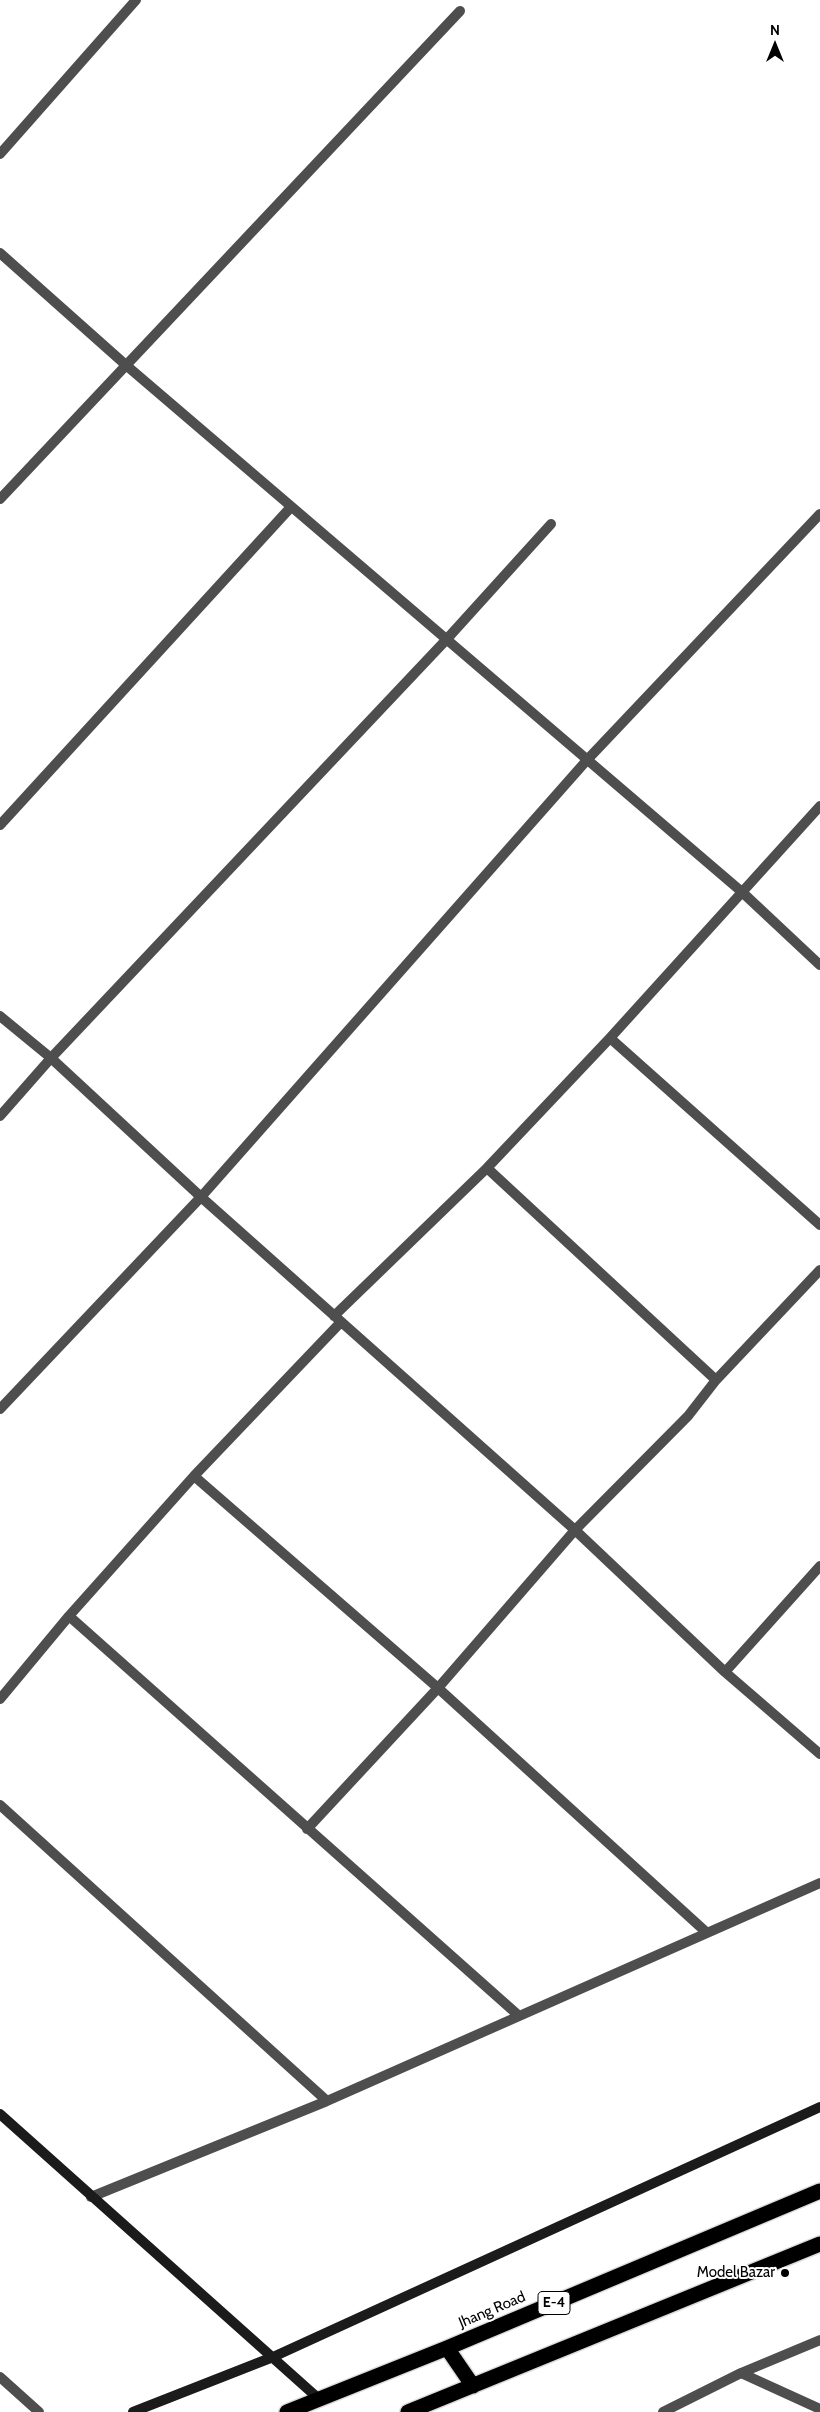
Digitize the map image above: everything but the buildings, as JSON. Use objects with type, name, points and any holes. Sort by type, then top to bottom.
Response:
[{"type":"highway","name":"Jhang Road","points":[[287,2412],[447,2348],[820,2191]]},
{"type":"highway","points":[[408,2412],[820,2244]]},
{"type":"highway","points":[[447,2348],[473,2386]]},
{"type":"street","points":[[0,154],[136,0]]},
{"type":"street","points":[[0,499],[460,12]]},
{"type":"street","points":[[0,253],[127,366],[742,892],[820,965]]},
{"type":"street","points":[[0,825],[291,507]]},
{"type":"street","points":[[0,1409],[201,1197],[587,760],[820,514]]},
{"type":"street","points":[[0,1116],[51,1058],[446,640],[551,524]]},
{"type":"street","points":[[0,1699],[69,1616],[337,1319],[487,1168],[610,1038],[820,806]]},
{"type":"street","points":[[0,1016],[51,1058],[201,1197],[575,1530],[725,1672],[820,1754]]},
{"type":"street","points":[[610,1038],[820,1225]]},
{"type":"street","points":[[487,1168],[716,1380]]},
{"type":"street","points":[[306,1829],[438,1688],[575,1530],[688,1416],[716,1380],[820,1270]]},
{"type":"street","points":[[194,1476],[438,1688],[706,1932]]},
{"type":"street","points":[[725,1672],[820,1566]]},
{"type":"street","points":[[69,1616],[306,1829],[518,2015]]},
{"type":"street","points":[[0,1805],[327,2101]]},
{"type":"street","points":[[91,2197],[327,2101],[820,1883]]},
{"type":"street","points":[[133,2412],[273,2357],[820,2107]]},
{"type":"street","points":[[0,2114],[319,2399]]},
{"type":"street","points":[[663,2412],[741,2373],[820,2340]]},
{"type":"street","points":[[741,2373],[820,2409]]},
{"type":"street","points":[[0,2377],[39,2412]]},
{"type":"place","name":"Model Bazar","points":[[785,2273]]}]
